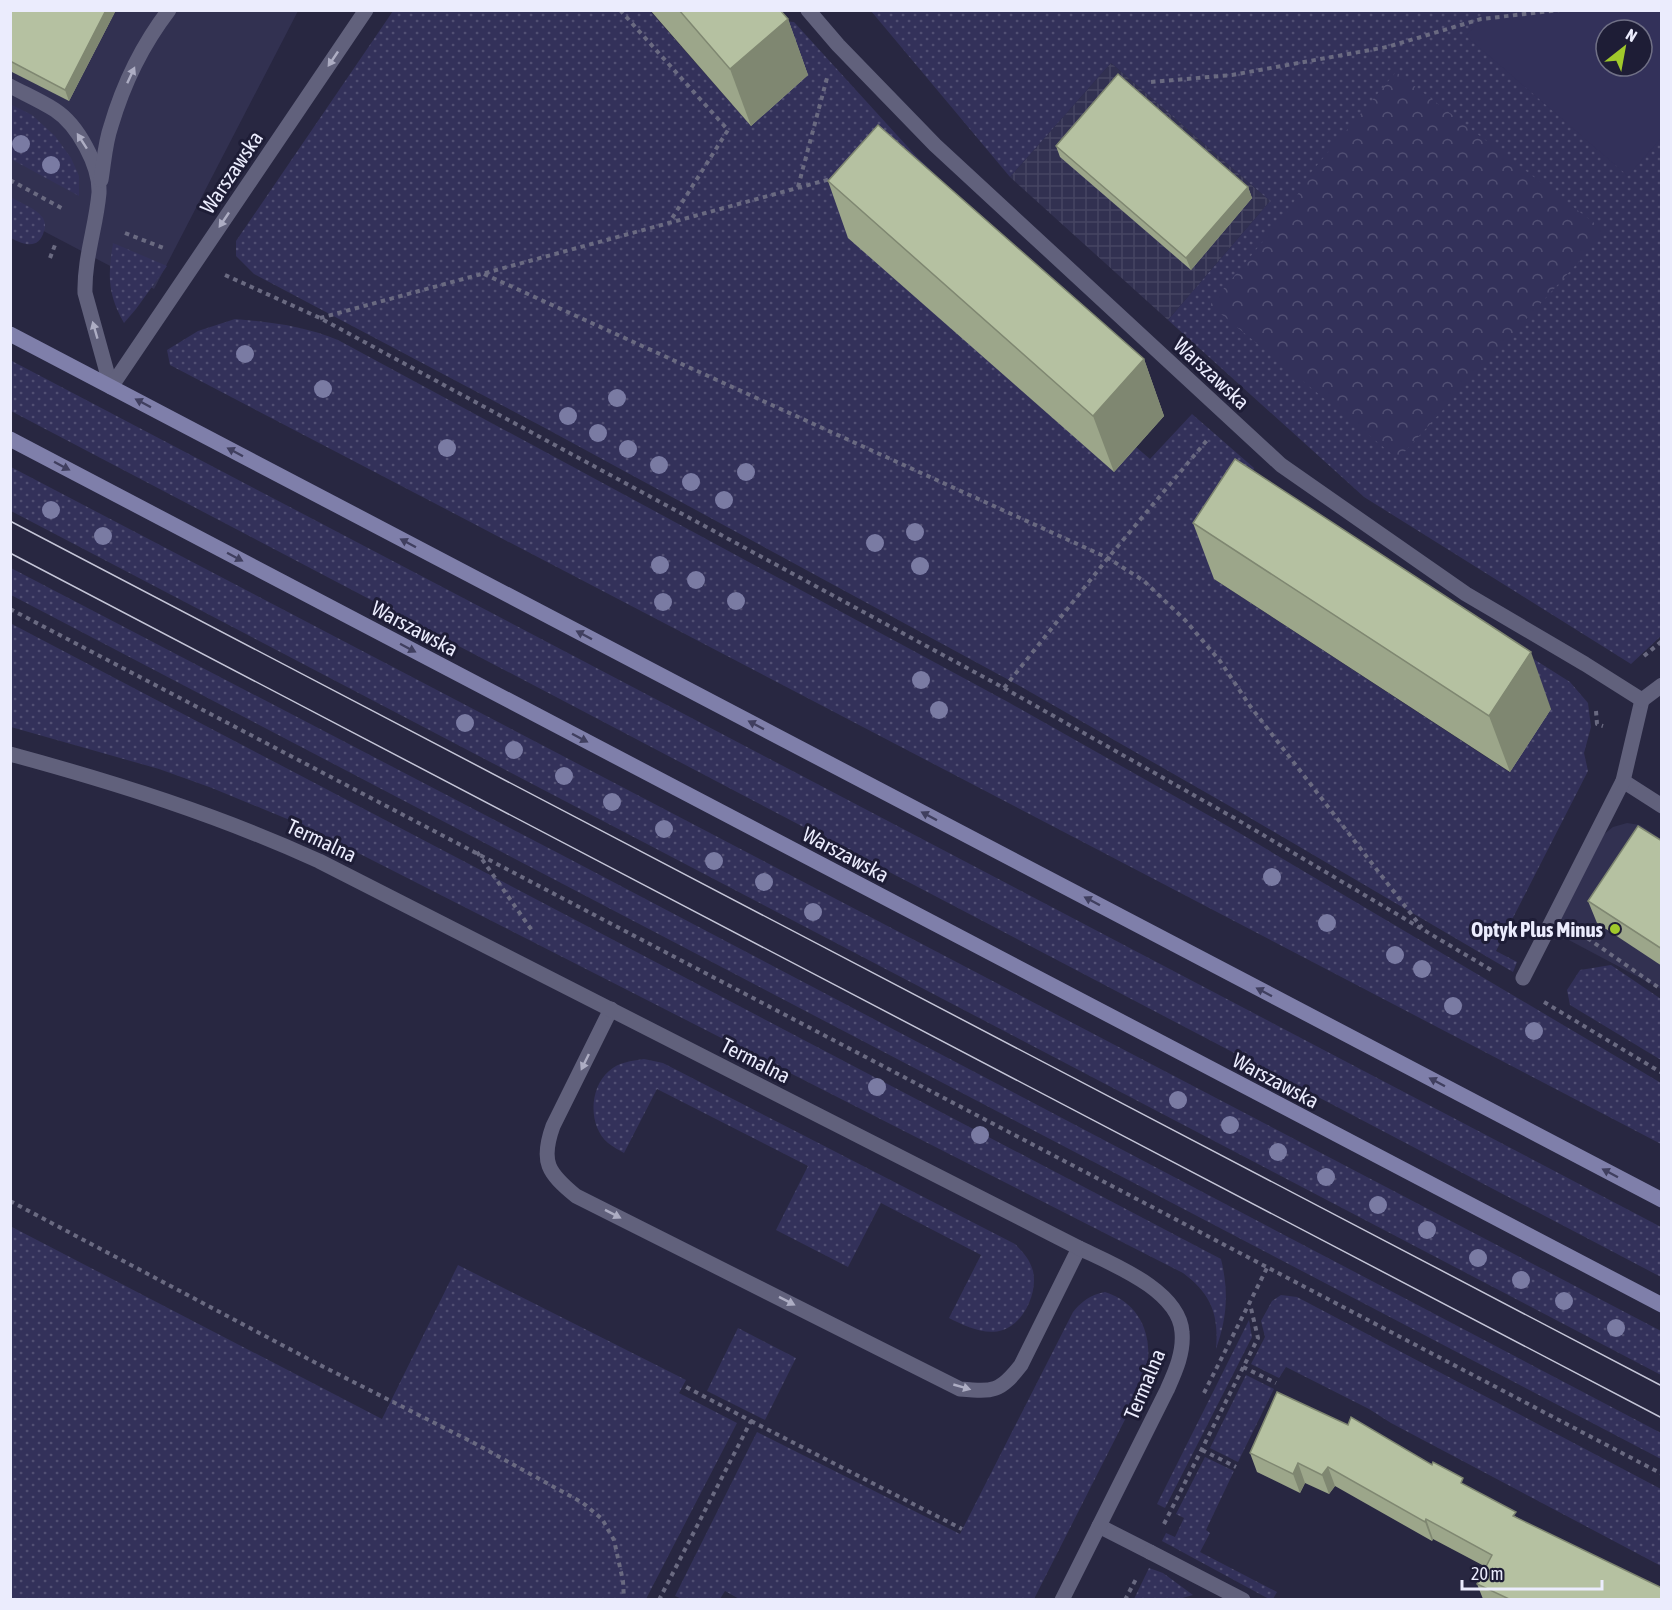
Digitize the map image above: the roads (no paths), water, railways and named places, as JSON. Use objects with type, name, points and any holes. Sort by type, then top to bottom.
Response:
[{"type":"main road","points":[[10,334],[1662,1200]]},
{"type":"main road","name":"Warszawska","points":[[10,439],[1662,1305]]},
{"type":"street","points":[[111,387],[85,293],[85,278],[110,127],[143,50],[169,10]]},
{"type":"street","name":"Warszawska","points":[[111,387],[366,10]]},
{"type":"street","name":"Warszawska","points":[[808,10],[838,45],[934,145],[1281,465],[1466,594],[1642,700]]},
{"type":"street","points":[[10,86],[57,111],[68,121],[91,156],[99,192]]},
{"type":"street","points":[[1522,983],[1623,781],[1642,700],[1662,685]]},
{"type":"street","name":"Termalna","points":[[10,754],[152,795],[267,837],[433,918],[1124,1271],[1164,1298],[1177,1316],[1182,1332],[1180,1357],[1175,1372],[1062,1599]]},
{"type":"street","points":[[1623,781],[1662,806]]},
{"type":"street","points":[[611,1009],[547,1142],[547,1164],[560,1182],[576,1196],[960,1389],[979,1391],[994,1390],[1007,1382],[1021,1365],[1079,1248]]},
{"type":"street","points":[[1099,1526],[1243,1599]]},
{"type":"tram line","points":[[10,521],[1662,1386]]},
{"type":"tram line","points":[[10,553],[1662,1418]]},
{"type":"place","name":"Optyk Plus Minus","points":[[1615,929]]}]
